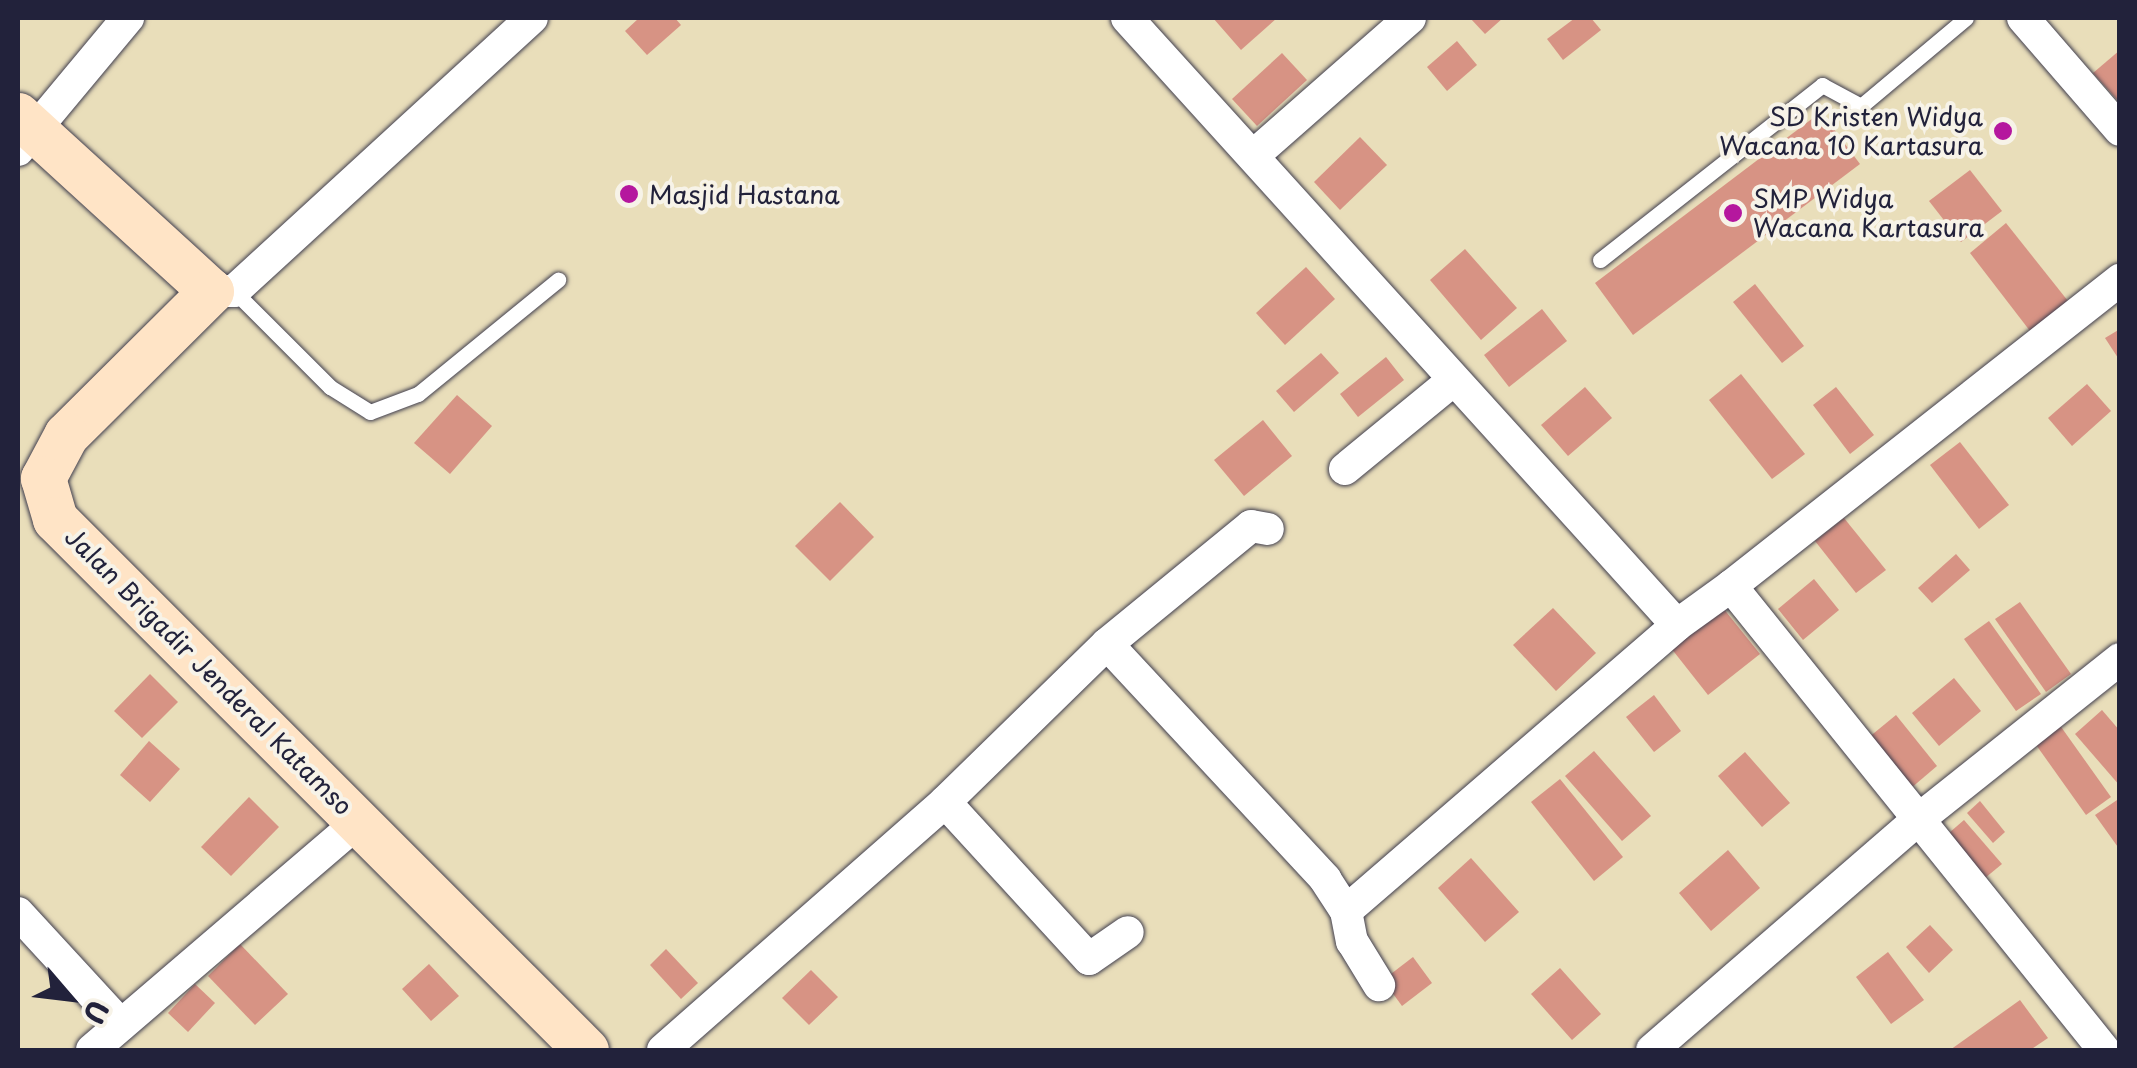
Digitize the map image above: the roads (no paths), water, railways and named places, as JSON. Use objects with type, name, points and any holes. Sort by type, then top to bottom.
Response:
[{"type":"main road","points":[[23,131],[223,290]]},
{"type":"main road","name":"Jalan Brigadir Jenderal Katamso","points":[[223,290],[66,434],[42,478],[55,519],[586,1050]]},
{"type":"street","points":[[23,131],[128,18]]},
{"type":"street","points":[[223,290],[532,18]]},
{"type":"street","points":[[1126,18],[1450,382],[1678,625]]},
{"type":"street","points":[[1252,156],[1410,18]]},
{"type":"street","points":[[2023,18],[2120,130]]},
{"type":"street","points":[[1346,911],[1678,625],[2120,280]]},
{"type":"street","points":[[1345,469],[1450,382]]},
{"type":"street","points":[[663,1050],[945,802],[1107,644],[1251,526],[1268,529]]},
{"type":"street","points":[[1731,586],[2104,1050]]},
{"type":"street","points":[[1107,644],[1325,879],[1346,911],[1352,941],[1379,985]]},
{"type":"street","points":[[1652,1050],[1919,819],[2120,659]]},
{"type":"street","points":[[945,802],[1089,959],[1128,932]]},
{"type":"street","points":[[92,1050],[360,820]]},
{"type":"street","points":[[18,914],[122,1024]]},
{"type":"lane","points":[[1600,260],[1822,85],[1861,106],[1966,18]]},
{"type":"lane","points":[[223,290],[330,387],[370,412],[418,394],[558,280]]},
{"type":"place","name":"SD Kristen Widya Wacana 10 Kartasura","points":[[2003,131]]},
{"type":"place","name":"Masjid Hastana","points":[[629,194]]},
{"type":"place","name":"SMP Widya Wacana Kartasura","points":[[1733,213]]}]
